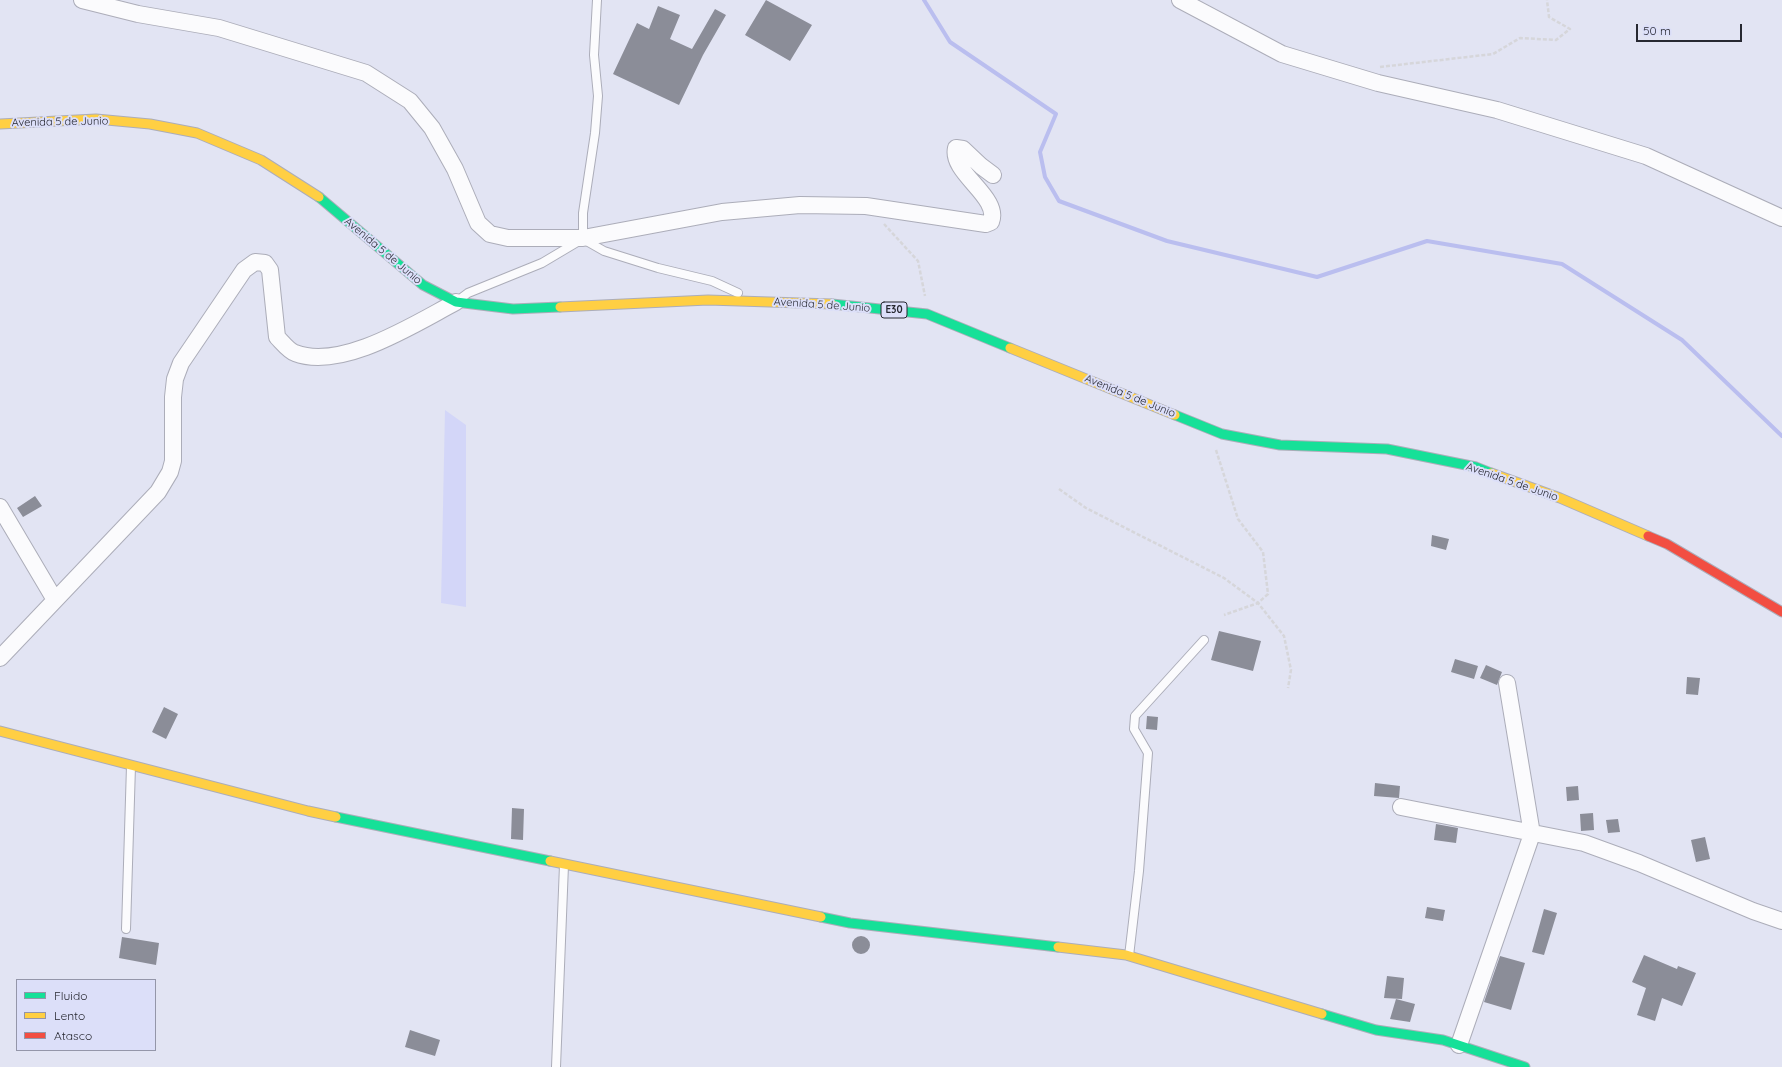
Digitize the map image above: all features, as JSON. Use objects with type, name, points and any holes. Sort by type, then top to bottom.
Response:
[{"type":"main road","name":"Avenida 5 de Junio","points":[[0,124],[96,119],[150,124],[196,133],[261,160],[313,192],[423,285],[456,302],[513,309],[708,300],[817,302],[928,314],[1222,434],[1280,445],[1387,449],[1476,467],[1560,498],[1667,544],[1782,612]]},
{"type":"main road","points":[[0,731],[308,811],[850,923],[1129,956],[1376,1030],[1443,1040],[1525,1067]]},
{"type":"street","points":[[82,0],[138,14],[219,28],[366,73],[410,101],[432,128],[455,169],[478,223],[490,234],[508,238],[583,238],[722,212],[800,205],[866,206],[986,224],[990,222],[992,212],[982,193],[960,167],[956,159],[956,148],[963,149],[993,175]]},
{"type":"street","points":[[1180,0],[1282,54],[1378,83],[1497,110],[1646,156],[1782,218]]},
{"type":"street","points":[[0,658],[158,492],[170,472],[174,461],[173,397],[175,379],[181,363],[244,270],[255,262],[265,263],[270,270],[277,337],[294,353],[319,357],[347,354],[394,336],[456,302]]},
{"type":"street","points":[[0,508],[55,600]]},
{"type":"street","points":[[1459,1045],[1532,834],[1507,683]]},
{"type":"street","points":[[1401,807],[1532,834],[1584,843],[1753,911],[1782,921]]},
{"type":"lane","points":[[583,238],[583,213],[595,133],[598,96],[594,55],[596,0]]},
{"type":"lane","points":[[583,238],[604,251],[658,268],[712,281],[754,301]]},
{"type":"lane","points":[[456,302],[468,293],[542,263],[583,238]]},
{"type":"lane","points":[[1129,956],[1139,871],[1148,753],[1134,728],[1135,716],[1204,640]]},
{"type":"lane","points":[[126,929],[131,765]]},
{"type":"lane","points":[[556,1067],[564,865]]},
{"type":"path","points":[[1380,67],[1493,54],[1520,38],[1556,40],[1570,29],[1548,17],[1547,0]]},
{"type":"path","points":[[866,206],[918,261],[928,314]]},
{"type":"path","points":[[1209,428],[1238,519],[1263,552],[1268,594],[1258,603],[1224,615]]},
{"type":"path","points":[[1059,489],[1086,508],[1224,578],[1258,603],[1284,636],[1290,670],[1288,688]]},
{"type":"shaded area","points":[[445,410],[466,425],[466,607],[441,603]]},
{"type":"building","points":[[766,0],[812,25],[790,61],[745,35]]},
{"type":"building","points":[[658,6],[680,15],[670,39],[692,49],[715,9],[726,15],[703,55],[679,105],[613,74],[637,23],[649,29]]},
{"type":"building","points":[[35,496],[42,506],[23,517],[17,508]]},
{"type":"building","points":[[1432,535],[1449,539],[1446,550],[1431,546]]},
{"type":"building","points":[[1219,631],[1261,641],[1253,671],[1211,660]]},
{"type":"building","points":[[1455,659],[1478,666],[1474,679],[1451,672]]},
{"type":"building","points":[[1486,665],[1502,672],[1497,685],[1480,678]]},
{"type":"building","points":[[1687,677],[1700,678],[1698,695],[1686,694]]},
{"type":"building","points":[[164,707],[178,714],[166,739],[152,732]]},
{"type":"building","points":[[1147,716],[1158,717],[1157,730],[1146,729]]},
{"type":"building","points":[[1375,783],[1400,786],[1399,798],[1374,796]]},
{"type":"building","points":[[1578,786],[1579,800],[1567,801],[1566,787]]},
{"type":"building","points":[[512,808],[524,809],[523,840],[511,839]]},
{"type":"building","points":[[1593,813],[1594,830],[1581,831],[1580,814]]},
{"type":"building","points":[[1618,819],[1620,832],[1608,833],[1606,820]]},
{"type":"building","points":[[1436,824],[1458,828],[1456,843],[1434,840]]},
{"type":"building","points":[[1705,837],[1710,859],[1696,862],[1691,840]]},
{"type":"building","points":[[1427,907],[1445,910],[1443,921],[1425,918]]},
{"type":"building","points":[[1544,909],[1557,913],[1544,955],[1532,952]]},
{"type":"building","points":[[857,936],[865,936],[870,941],[868,952],[865,954],[857,954],[852,949],[852,941]]},
{"type":"building","points":[[122,937],[159,943],[156,965],[119,958]]},
{"type":"building","points":[[1644,955],[1677,969],[1678,966],[1696,973],[1682,1006],[1662,998],[1655,1021],[1637,1015],[1646,988],[1632,982]]},
{"type":"building","points":[[1500,956],[1525,963],[1511,1010],[1484,1002]]},
{"type":"building","points":[[1387,976],[1404,978],[1402,999],[1384,998]]},
{"type":"building","points":[[1396,999],[1415,1004],[1410,1022],[1390,1019]]},
{"type":"building","points":[[410,1030],[440,1040],[435,1056],[405,1047]]},
{"type":"waterway","points":[[924,0],[950,42],[1056,114],[1040,152],[1045,177],[1059,201],[1167,241],[1317,277],[1427,241],[1562,264],[1682,340],[1782,436]]},
{"type":"traffic: fast","points":[[319,197],[423,285],[456,302],[513,309],[560,307]]},
{"type":"traffic: fast","points":[[832,304],[927,314],[1010,348]]},
{"type":"traffic: fast","points":[[1175,415],[1222,434],[1280,445],[1387,449],[1476,467],[1491,473]]},
{"type":"traffic: fast","points":[[336,817],[550,861]]},
{"type":"traffic: fast","points":[[821,917],[850,923],[1058,947]]},
{"type":"traffic: fast","points":[[1322,1014],[1376,1030],[1443,1040],[1525,1067]]},
{"type":"traffic: slow","points":[[0,124],[96,119],[150,124],[197,133],[261,160],[319,197]]},
{"type":"traffic: slow","points":[[560,307],[708,300],[832,304]]},
{"type":"traffic: slow","points":[[1010,348],[1175,415]]},
{"type":"traffic: slow","points":[[1491,473],[1560,498],[1648,536]]},
{"type":"traffic: slow","points":[[0,731],[336,817]]},
{"type":"traffic: slow","points":[[550,861],[821,917]]},
{"type":"traffic: slow","points":[[1058,947],[1126,955],[1322,1014]]},
{"type":"traffic: jam","points":[[1648,536],[1667,544],[1782,612]]}]
